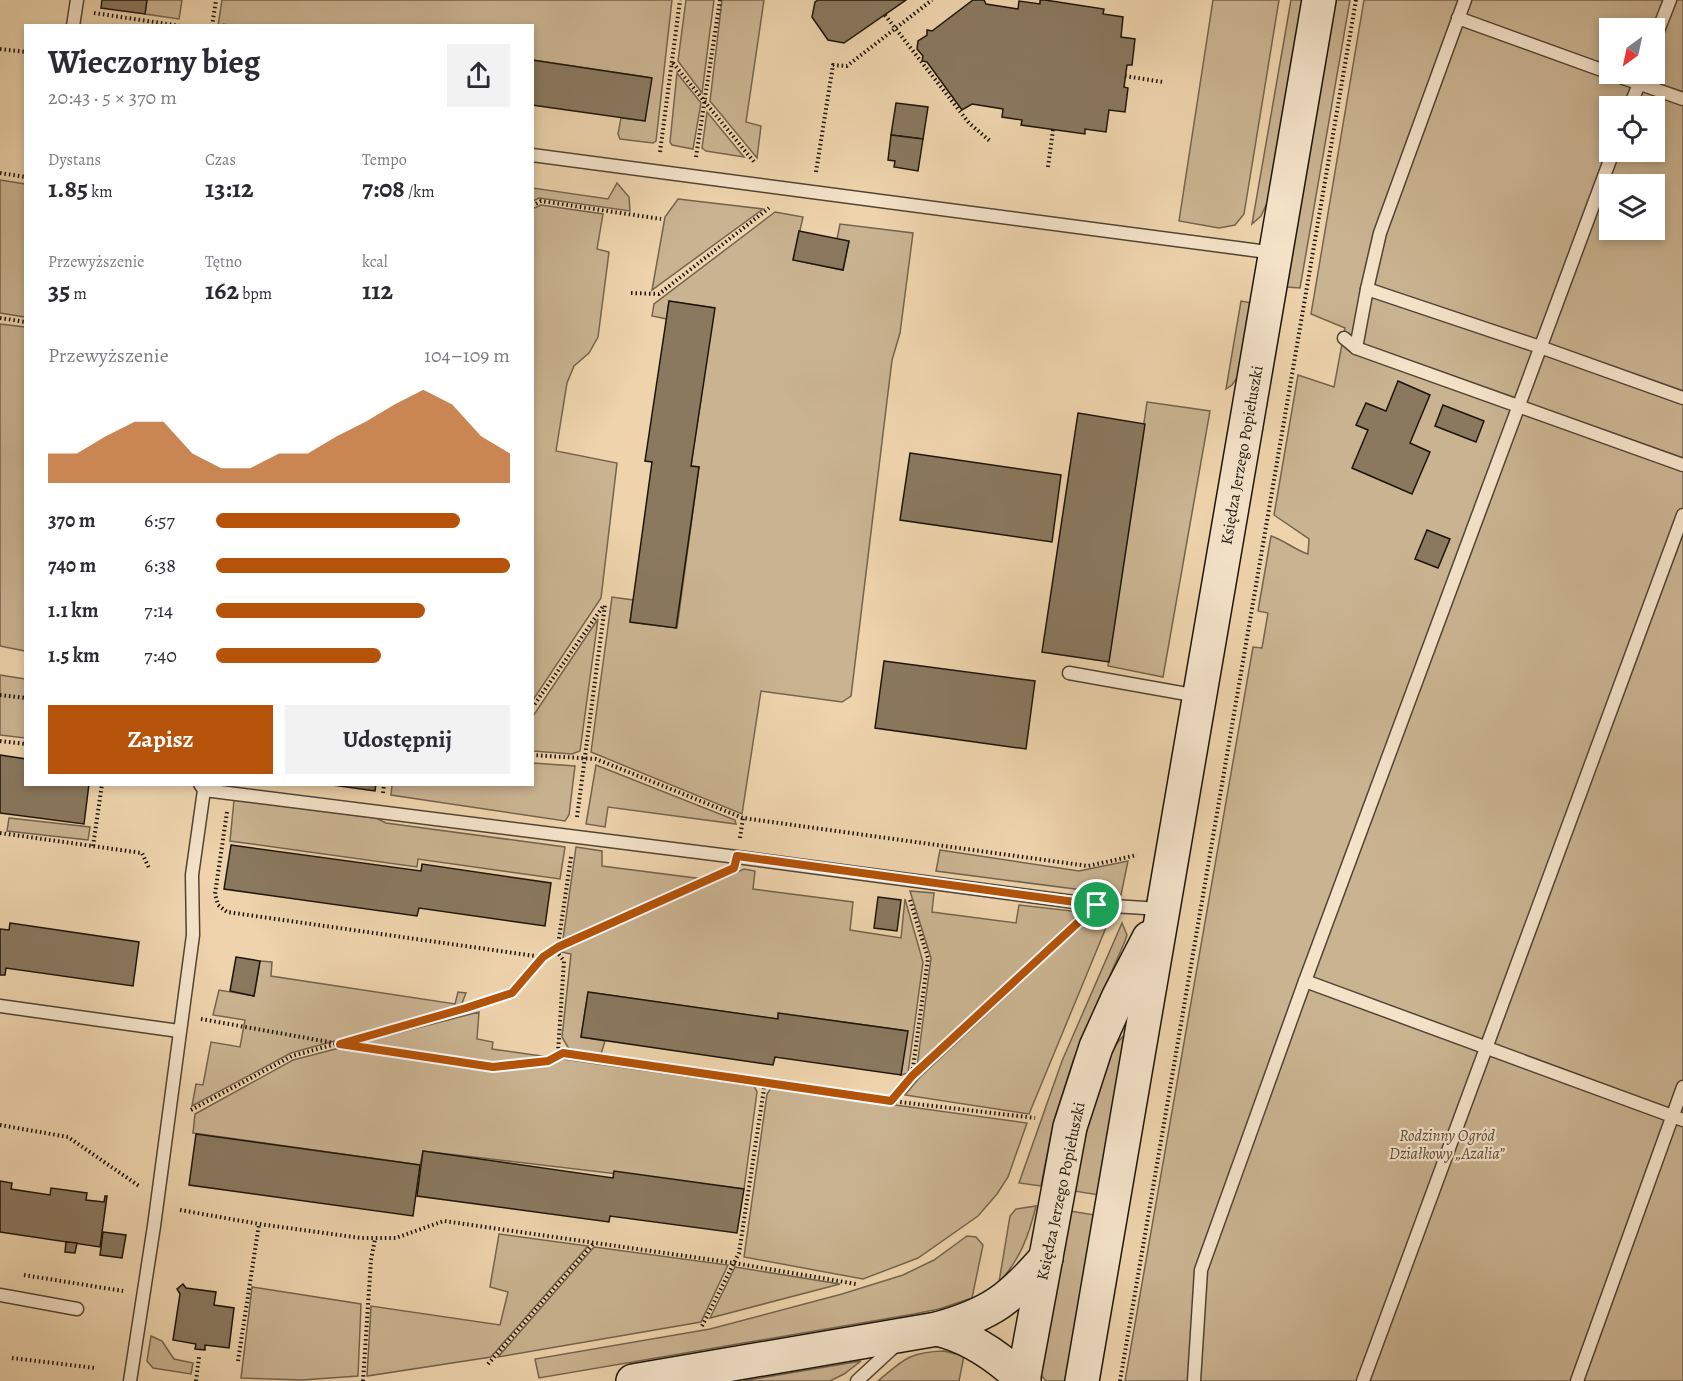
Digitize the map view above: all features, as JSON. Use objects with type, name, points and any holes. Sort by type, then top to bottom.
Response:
[{"type":"street","name":"Księdza Jerzego Popiełuszki","points":[[1082,1381],[1318,0]]},
{"type":"street","name":"Księdza Jerzego Popiełuszki","points":[[1023,1381],[1070,1127],[1088,1070],[1119,996],[1164,909]]},
{"type":"street","points":[[633,1381],[922,1332],[963,1322],[1000,1304],[1021,1286],[1046,1258]]},
{"type":"street","points":[[922,1332],[952,1333],[979,1346],[1006,1364],[1023,1381]]},
{"type":"lane","points":[[1356,348],[1380,233],[1465,0]]},
{"type":"lane","points":[[1663,18],[1670,0]]},
{"type":"lane","points":[[73,24],[76,5]]},
{"type":"lane","points":[[1458,18],[1599,69]]},
{"type":"lane","points":[[1653,84],[1683,99]]},
{"type":"lane","points":[[534,155],[1275,253]]},
{"type":"lane","points":[[1194,1381],[1201,1270],[1305,981],[1609,162]]},
{"type":"lane","points":[[1367,290],[1540,347],[1683,398]]},
{"type":"lane","points":[[1344,338],[1356,348],[1683,465]]},
{"type":"lane","points":[[1363,1381],[1683,515]]},
{"type":"lane","points":[[1069,673],[1200,696]]},
{"type":"lane","points":[[130,1381],[193,935],[192,875],[202,787],[230,793],[737,856],[1097,905],[1164,909]]},
{"type":"lane","points":[[1305,981],[1678,1118]]},
{"type":"lane","points":[[0,1006],[179,1031]]},
{"type":"lane","points":[[1577,1381],[1678,1118],[1683,1087]]},
{"type":"lane","points":[[0,1295],[77,1309]]},
{"type":"lane","points":[[857,1381],[922,1332]]},
{"type":"path","points":[[212,24],[216,0]]},
{"type":"path","points":[[658,171],[680,0]]},
{"type":"path","points":[[693,176],[720,0]]},
{"type":"path","points":[[816,173],[833,66],[847,66],[932,0]]},
{"type":"path","points":[[1120,1381],[1356,0]]},
{"type":"path","points":[[76,5],[171,24]]},
{"type":"path","points":[[885,15],[969,123],[990,141]]},
{"type":"path","points":[[0,49],[24,52]]},
{"type":"path","points":[[672,63],[755,164]]},
{"type":"path","points":[[1125,76],[1163,82]]},
{"type":"path","points":[[1048,168],[1053,130]]},
{"type":"path","points":[[0,173],[24,177]]},
{"type":"path","points":[[534,205],[541,201],[661,219]]},
{"type":"path","points":[[631,293],[658,294],[772,207]]},
{"type":"path","points":[[0,318],[24,322]]},
{"type":"path","points":[[534,705],[605,604]]},
{"type":"path","points":[[0,695],[24,698]]},
{"type":"path","points":[[0,741],[24,744]]},
{"type":"path","points":[[534,754],[596,759],[743,818],[1088,866],[1137,855]]},
{"type":"path","points":[[93,846],[102,786]]},
{"type":"path","points":[[230,793],[215,894],[218,905],[227,912],[543,957]]},
{"type":"path","points":[[188,1112],[292,1056],[512,993],[543,957],[558,947],[734,868],[743,818]]},
{"type":"path","points":[[0,834],[142,853],[149,868]]},
{"type":"path","points":[[903,879],[928,958],[912,1076]]},
{"type":"path","points":[[891,1101],[912,1076],[1097,905]]},
{"type":"path","points":[[181,1016],[340,1044],[493,1067],[548,1061],[560,1053],[891,1101],[1035,1118]]},
{"type":"path","points":[[702,1326],[739,1252],[765,1082]]},
{"type":"path","points":[[0,1125],[68,1137],[138,1186],[159,1188]]},
{"type":"path","points":[[180,1210],[259,1224],[375,1239],[396,1238],[444,1221],[734,1263],[856,1284]]},
{"type":"path","points":[[238,1361],[259,1224]]},
{"type":"path","points":[[363,1381],[371,1260],[375,1239]]},
{"type":"path","points":[[488,1364],[595,1243]]},
{"type":"path","points":[[22,1275],[123,1291]]},
{"type":"path","points":[[196,1381],[199,1357]]},
{"type":"path","points":[[12,1358],[95,1368]]},
{"type":"green space","points":[[147,0],[182,0],[179,19],[145,14]]},
{"type":"green space","points":[[222,0],[672,0],[656,141],[653,143],[620,139],[618,134],[621,118],[645,121],[651,78],[534,60],[534,24],[218,24]]},
{"type":"green space","points":[[686,0],[714,0],[702,93],[678,61]]},
{"type":"green space","points":[[722,0],[764,0],[746,122],[761,126],[757,158],[710,101]]},
{"type":"green space","points":[[1213,0],[1279,0],[1244,214],[1235,225],[1219,228],[1179,221]]},
{"type":"green space","points":[[1291,0],[1302,0],[1302,6],[1268,201],[1261,216],[1252,224]]},
{"type":"green space","points":[[1335,0],[1350,0],[1300,288],[1286,287]]},
{"type":"green space","name":"Rodzinny Ogród Działkowy „Azalia”","points":[[1364,0],[1683,0],[1683,1381],[1125,1381],[1253,647],[1262,648],[1268,613],[1258,611],[1271,536],[1308,554],[1309,539],[1274,515],[1298,375],[1334,387],[1345,328],[1311,314]]},
{"type":"green space","points":[[677,73],[701,103],[693,149],[672,145],[670,142]]},
{"type":"green space","points":[[707,112],[744,157],[706,151],[702,148]]},
{"type":"green space","points":[[0,180],[24,184],[24,317],[0,313]]},
{"type":"green space","points":[[617,183],[629,197],[630,211],[539,198],[534,200],[534,188],[608,199]]},
{"type":"green space","points":[[678,199],[763,209],[652,290],[665,217]]},
{"type":"green space","points":[[541,205],[603,214],[597,249],[609,252],[598,337],[589,353],[574,366],[567,383],[556,451],[617,463],[601,598],[534,698],[534,208]]},
{"type":"green space","points":[[775,212],[803,217],[793,260],[843,270],[849,241],[837,239],[840,224],[913,233],[900,333],[892,360],[851,696],[842,702],[761,691],[742,814],[591,752],[612,597],[633,600],[630,622],[677,628],[699,467],[691,466],[714,308],[669,301],[667,319],[652,316],[654,304]]},
{"type":"green space","points":[[1241,301],[1252,303],[1239,375],[1226,389]]},
{"type":"green space","points":[[0,324],[24,327],[24,651],[0,646]]},
{"type":"green space","points":[[1147,402],[1210,411],[1163,677],[1108,666]]},
{"type":"green space","points":[[598,619],[580,751],[572,754],[534,751],[534,715]]},
{"type":"green space","points":[[0,675],[24,679],[24,738],[0,735]]},
{"type":"green space","points":[[534,763],[575,766],[569,815],[565,821],[391,795],[392,786],[534,786]]},
{"type":"green space","points":[[596,765],[735,820],[736,824],[608,807],[605,827],[586,824]]},
{"type":"green space","points":[[234,800],[376,818],[386,823],[565,847],[560,879],[418,859],[417,867],[230,841]]},
{"type":"green space","points":[[9,818],[90,827],[88,840],[7,831]]},
{"type":"green space","points":[[576,847],[602,851],[602,866],[703,879],[563,939]]},
{"type":"green space","points":[[940,850],[1079,871],[1128,861],[1121,895],[936,871]]},
{"type":"green space","points":[[744,869],[755,871],[753,889],[853,902],[850,930],[901,938],[905,899],[923,962],[908,1073],[901,1075],[907,1031],[779,1013],[777,1019],[588,992],[581,1037],[605,1041],[601,1054],[569,1049],[562,1037],[571,954],[561,952],[562,948]]},
{"type":"green space","points":[[910,891],[934,893],[932,912],[1016,923],[1019,905],[1081,912],[917,1067],[931,958]]},
{"type":"green space","points":[[1092,916],[1110,918],[1029,1114],[905,1095],[919,1078]]},
{"type":"green space","points":[[1122,923],[1127,935],[1073,1061],[1053,1124],[1041,1186],[1019,1183],[1062,1061]]},
{"type":"green space","points":[[260,961],[272,962],[271,976],[455,1004],[458,992],[466,993],[461,1006],[291,1053],[192,1106],[196,1084],[203,1085],[211,1042],[240,1047],[245,1020],[213,1015],[219,990],[254,996]]},
{"type":"green space","points":[[479,1012],[477,1039],[493,1042],[492,1049],[754,1086],[757,1092],[744,1189],[423,1151],[420,1165],[193,1133],[195,1114],[293,1060]]},
{"type":"green space","points":[[1127,1034],[1099,1195],[1074,1191],[1100,1081],[1118,1043]]},
{"type":"green space","points":[[771,1088],[1027,1123],[1008,1177],[978,1216],[918,1258],[863,1279],[744,1257],[767,1094]]},
{"type":"green space","points":[[1036,1206],[1023,1247],[1013,1265],[999,1282],[1010,1216],[1016,1209]]},
{"type":"green space","points":[[1070,1211],[1095,1215],[1066,1381],[1046,1381],[1041,1375]]},
{"type":"green space","points":[[499,1234],[588,1246],[491,1357],[367,1376],[371,1306],[500,1325],[508,1292],[490,1287]]},
{"type":"green space","points":[[967,1236],[976,1237],[983,1245],[972,1298],[939,1309],[539,1378],[535,1359],[710,1329],[842,1294],[903,1275],[934,1260]]},
{"type":"green space","points":[[594,1247],[728,1265],[701,1322],[498,1357]]},
{"type":"green space","points":[[735,1267],[840,1284],[710,1318]]},
{"type":"green space","points":[[252,1287],[361,1304],[358,1376],[302,1380],[241,1378]]},
{"type":"green space","points":[[151,1336],[162,1341],[174,1359],[193,1363],[191,1374],[153,1368],[147,1361]]},
{"type":"green space","points":[[944,1351],[964,1356],[959,1381],[878,1381],[907,1358],[922,1353]]},
{"type":"green space","points":[[861,1361],[830,1381],[743,1381]]},
{"type":"building","points":[[102,0],[147,0],[145,14],[101,8]]},
{"type":"building","points":[[818,0],[906,0],[844,43],[828,40],[812,17],[815,2]]},
{"type":"building","points":[[973,0],[984,0],[986,4],[1018,9],[1019,1],[1040,4],[1040,0],[1045,0],[1104,9],[1103,14],[1123,17],[1121,37],[1135,39],[1132,65],[1127,65],[1124,87],[1128,88],[1125,112],[1109,110],[1106,132],[1085,129],[1085,134],[1021,125],[1022,120],[1002,117],[1003,109],[972,104],[962,110],[927,62],[922,61],[923,56],[917,49],[918,41],[927,35],[927,30],[932,31]]},
{"type":"building","points":[[534,60],[652,78],[645,121],[534,105]]},
{"type":"building","points":[[896,103],[928,107],[923,139],[891,135]]},
{"type":"building","points":[[891,135],[923,139],[918,171],[894,167],[895,161],[888,160]]},
{"type":"building","points":[[799,231],[849,241],[843,270],[793,260]]},
{"type":"building","points":[[669,301],[715,308],[691,466],[699,467],[676,628],[630,622],[652,462],[645,461]]},
{"type":"building","points":[[1398,381],[1430,395],[1410,443],[1430,452],[1412,494],[1352,468],[1368,430],[1356,425],[1366,403],[1386,411]]},
{"type":"building","points":[[1443,405],[1484,421],[1476,442],[1435,426]]},
{"type":"building","points":[[1078,413],[1145,424],[1109,662],[1042,652]]},
{"type":"building","points":[[910,453],[1061,475],[1052,542],[900,520]]},
{"type":"building","points":[[1427,530],[1450,539],[1438,568],[1415,559]]},
{"type":"building","points":[[884,661],[1035,681],[1026,749],[875,728]]},
{"type":"building","points":[[0,755],[24,759],[24,786],[89,786],[84,824],[0,813]]},
{"type":"building","points":[[339,786],[376,786],[375,791]]},
{"type":"building","points":[[231,845],[421,871],[422,864],[551,883],[545,926],[419,908],[417,916],[224,889]]},
{"type":"building","points":[[878,897],[901,900],[897,931],[874,928]]},
{"type":"building","points":[[10,923],[139,942],[133,986],[6,968],[5,975],[0,975],[0,929],[9,930]]},
{"type":"building","points":[[236,957],[260,961],[254,996],[230,991]]},
{"type":"building","points":[[588,992],[778,1019],[778,1013],[908,1031],[901,1075],[775,1057],[773,1065],[581,1037]]},
{"type":"building","points":[[196,1134],[420,1165],[413,1216],[189,1185]]},
{"type":"building","points":[[423,1151],[613,1178],[614,1171],[744,1189],[737,1233],[610,1216],[609,1222],[417,1196]]},
{"type":"building","points":[[0,1181],[12,1183],[11,1189],[50,1195],[51,1188],[87,1193],[86,1200],[104,1202],[107,1196],[100,1247],[0,1232]]},
{"type":"building","points":[[103,1232],[126,1235],[122,1258],[100,1255]]},
{"type":"building","points":[[66,1242],[77,1243],[75,1253],[65,1252]]},
{"type":"building","points":[[183,1284],[186,1288],[216,1292],[214,1305],[234,1308],[229,1348],[205,1345],[205,1350],[195,1349],[196,1344],[173,1340],[180,1294],[177,1289]]},
{"type":"route","points":[[737,856],[1097,905],[912,1076],[891,1101],[563,1053],[548,1061],[493,1067],[340,1044],[512,993],[543,957],[558,947],[734,868],[737,856]]}]
